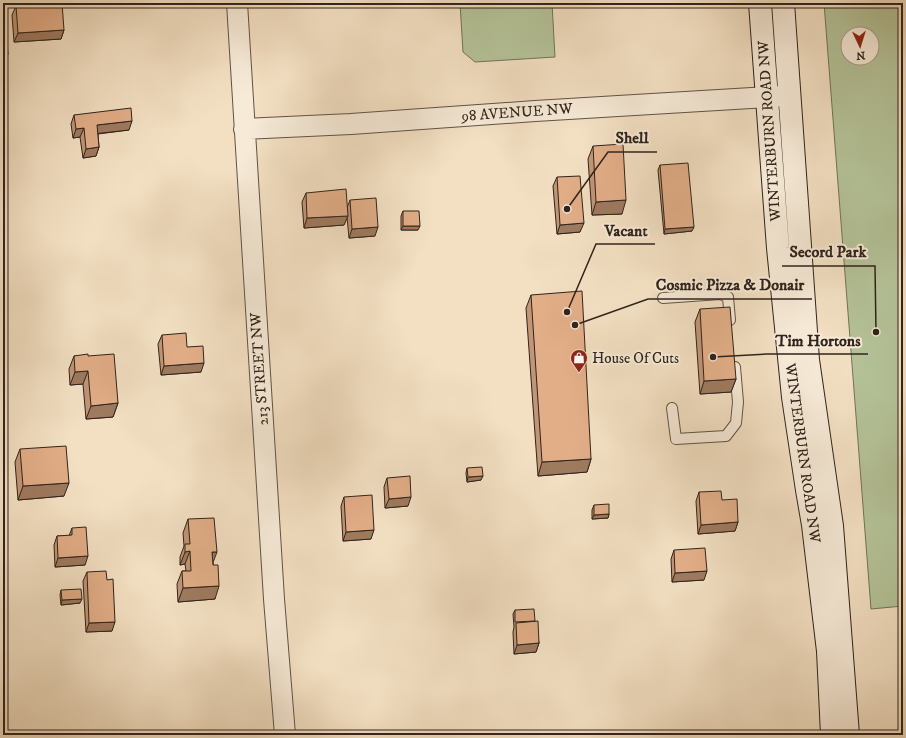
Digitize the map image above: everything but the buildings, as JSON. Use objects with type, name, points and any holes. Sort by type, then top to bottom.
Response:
[{"type":"main road","name":"WINTERBURN ROAD NW","points":[[760,3],[778,248],[794,397],[813,525],[828,651],[832,735]]},
{"type":"main road","name":"WINTERBURN ROAD NW","points":[[783,3],[808,360],[832,526],[848,735]]},
{"type":"street","name":"213 STREET NW","points":[[237,3],[274,599],[285,735]]},
{"type":"street","name":"98 AVENUE NW","points":[[244,129],[352,124],[789,95]]},
{"type":"lane","points":[[663,298],[720,294],[728,297],[731,327]]},
{"type":"lane","points":[[672,408],[676,439],[726,436],[736,424],[738,402],[734,357]]},
{"type":"green space","points":[[460,3],[552,3],[555,57],[475,62],[463,52]]},
{"type":"green space","points":[[824,3],[903,3],[903,606],[871,609]]},
{"type":"place","name":"Shell","points":[[567,209]]},
{"type":"place","name":"Vacant","points":[[567,312]]},
{"type":"place","name":"Cosmic Pizza & Donair","points":[[575,325]]},
{"type":"place","name":"Secord Park","points":[[876,332]]},
{"type":"place","name":"Tim Hortons","points":[[713,357]]},
{"type":"place","name":"House Of Cuts","points":[[579,373]]}]
